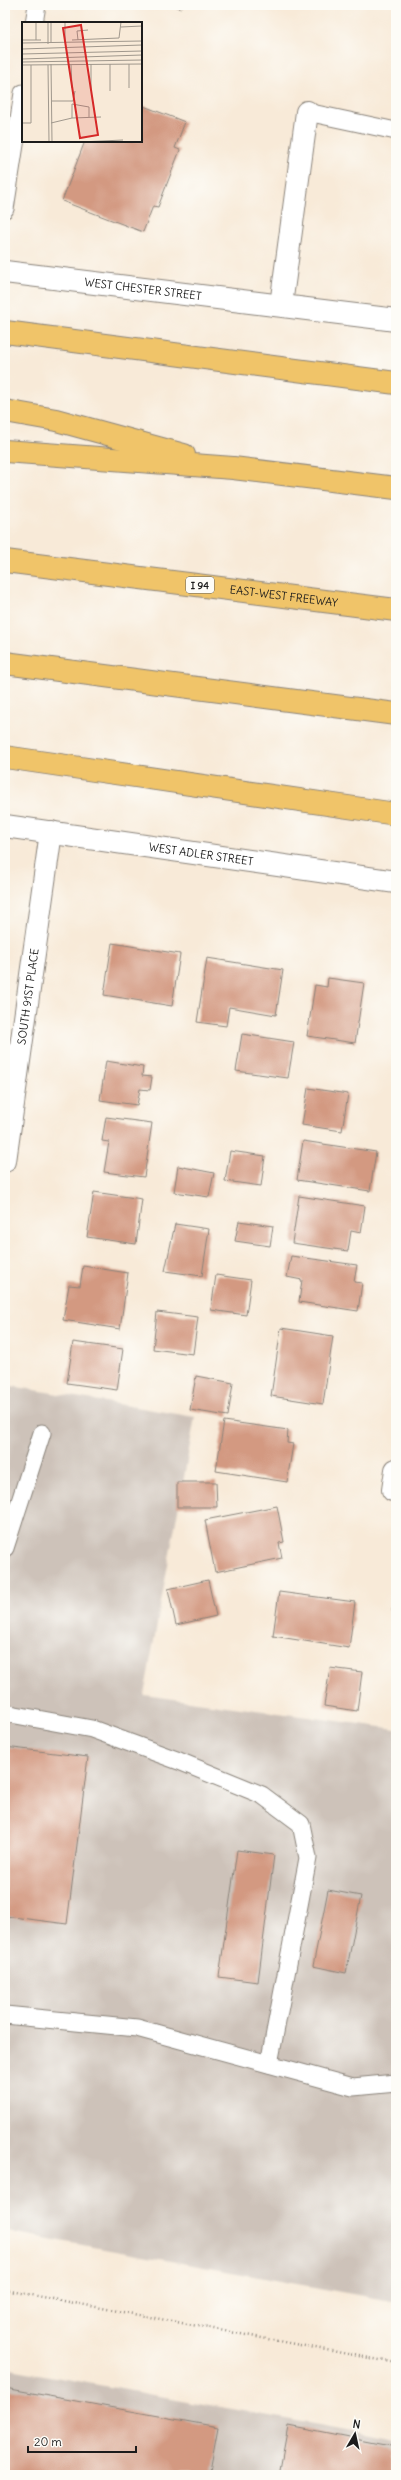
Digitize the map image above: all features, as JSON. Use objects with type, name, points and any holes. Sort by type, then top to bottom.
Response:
[{"type":"highway","points":[[5,332],[396,383]]},
{"type":"highway","points":[[5,411],[56,420],[234,468]]},
{"type":"highway","points":[[5,451],[234,468],[396,488]]},
{"type":"highway","name":"EAST-WEST FREEWAY","points":[[5,561],[396,610]]},
{"type":"highway","points":[[5,663],[396,714]]},
{"type":"highway","points":[[5,757],[396,814]]},
{"type":"street","points":[[281,305],[307,112]]},
{"type":"street","name":"WEST CHESTER STREET","points":[[5,272],[396,320]]},
{"type":"street","name":"WEST ADLER STREET","points":[[5,826],[396,882]]},
{"type":"street","name":"SOUTH 91ST PLACE","points":[[5,1161],[51,832]]},
{"type":"lane","points":[[34,22],[37,5]]},
{"type":"lane","points":[[5,209],[22,99]]},
{"type":"lane","points":[[307,112],[396,131]]},
{"type":"lane","points":[[5,1548],[42,1433]]},
{"type":"lane","points":[[5,1713],[92,1729],[179,1761],[262,1795],[301,1824],[308,1858],[268,2064]]},
{"type":"lane","points":[[5,2015],[137,2028],[353,2087],[396,2083]]},
{"type":"path","points":[[5,2290],[396,2363]]},
{"type":"shaded area","points":[[5,1385],[195,1417],[144,1695],[396,1729],[396,2302],[5,2231]]},
{"type":"shaded area","points":[[5,2368],[396,2439],[396,2475],[5,2475]]},
{"type":"building","points":[[176,5],[184,5],[179,9]]},
{"type":"building","points":[[142,105],[185,122],[175,148],[180,150],[158,207],[153,206],[143,232],[62,201],[85,142],[142,142]]},
{"type":"building","points":[[112,943],[180,954],[172,1006],[104,995]]},
{"type":"building","points":[[207,958],[283,970],[276,1015],[229,1007],[226,1026],[197,1022]]},
{"type":"building","points":[[328,978],[364,983],[355,1043],[307,1036],[315,985],[327,987]]},
{"type":"building","points":[[242,1034],[294,1042],[288,1078],[236,1071]]},
{"type":"building","points":[[106,1061],[143,1067],[142,1076],[152,1077],[150,1090],[140,1089],[137,1105],[100,1100]]},
{"type":"building","points":[[308,1088],[348,1094],[342,1131],[302,1125]]},
{"type":"building","points":[[106,1117],[152,1123],[144,1177],[104,1172],[109,1142],[102,1141]]},
{"type":"building","points":[[303,1141],[376,1152],[370,1191],[297,1180]]},
{"type":"building","points":[[230,1151],[265,1156],[261,1186],[225,1181]]},
{"type":"building","points":[[178,1166],[214,1173],[209,1197],[174,1192]]},
{"type":"building","points":[[94,1192],[142,1199],[136,1244],[87,1237]]},
{"type":"building","points":[[299,1196],[365,1206],[361,1233],[351,1231],[348,1251],[292,1243]]},
{"type":"building","points":[[239,1221],[273,1226],[270,1246],[235,1241]]},
{"type":"building","points":[[175,1224],[209,1229],[202,1276],[165,1271]]},
{"type":"building","points":[[291,1256],[357,1265],[354,1282],[362,1283],[358,1311],[299,1302],[302,1280],[287,1277]]},
{"type":"building","points":[[83,1266],[128,1273],[120,1329],[63,1320],[69,1285],[80,1286]]},
{"type":"building","points":[[216,1275],[251,1280],[246,1315],[211,1310]]},
{"type":"building","points":[[157,1312],[198,1317],[193,1354],[153,1349]]},
{"type":"building","points":[[281,1328],[333,1336],[323,1404],[271,1396]]},
{"type":"building","points":[[73,1342],[123,1349],[117,1390],[67,1383]]},
{"type":"building","points":[[196,1376],[233,1383],[228,1416],[190,1410]]},
{"type":"building","points":[[224,1421],[288,1430],[287,1443],[293,1444],[287,1482],[216,1471]]},
{"type":"building","points":[[177,1482],[216,1482],[217,1507],[177,1507]]},
{"type":"building","points":[[277,1506],[284,1542],[279,1543],[282,1558],[215,1572],[205,1520]]},
{"type":"building","points":[[208,1580],[216,1616],[176,1625],[168,1589]]},
{"type":"building","points":[[279,1592],[355,1602],[349,1648],[273,1636]]},
{"type":"building","points":[[392,1609],[396,1609],[396,1632],[395,1632]]},
{"type":"building","points":[[330,1668],[362,1672],[357,1711],[324,1706]]},
{"type":"building","points":[[5,1747],[88,1757],[67,1924],[5,1916]]},
{"type":"building","points":[[237,1850],[274,1855],[258,1982],[219,1977]]},
{"type":"building","points":[[328,1890],[361,1896],[346,1973],[313,1966]]},
{"type":"building","points":[[5,2388],[218,2427],[209,2475],[5,2475]]},
{"type":"building","points":[[288,2426],[396,2447],[396,2475],[279,2475]]}]
